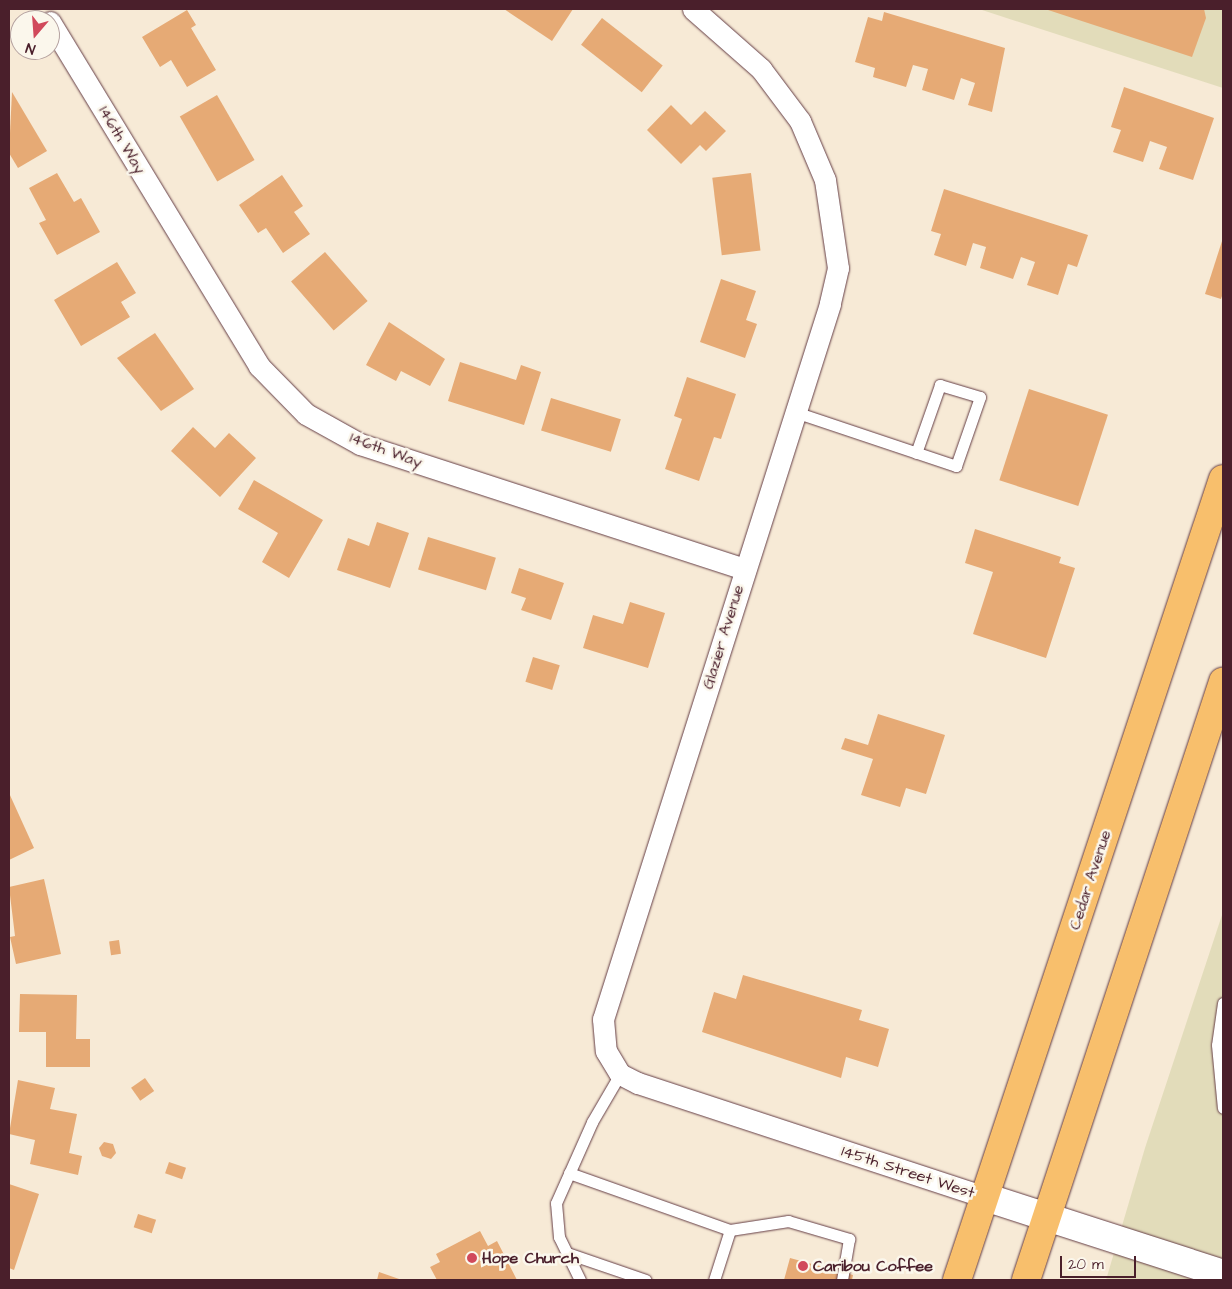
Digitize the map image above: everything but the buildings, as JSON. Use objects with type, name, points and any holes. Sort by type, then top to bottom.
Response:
[{"type":"highway","name":"Cedar Avenue","points":[[957,1280],[1223,479]]},
{"type":"highway","points":[[1026,1280],[1223,682]]},
{"type":"street","name":"Glazier Avenue","points":[[620,1074],[606,1051],[603,1019],[795,412],[838,268],[825,180],[800,121],[761,69],[693,9]]},
{"type":"street","name":"146th Way","points":[[60,39],[259,366],[306,414],[360,444],[745,570]]},
{"type":"street","name":"145th Street West","points":[[620,1074],[985,1197],[1223,1274]]},
{"type":"lane","points":[[795,412],[916,453],[956,466],[980,397],[940,385],[916,453]]},
{"type":"lane","points":[[1223,1003],[1217,1045],[1223,1108]]},
{"type":"lane","points":[[580,1280],[559,1238],[556,1203],[569,1173],[620,1074]]},
{"type":"lane","points":[[569,1173],[730,1230],[788,1221],[849,1239],[842,1280]]},
{"type":"lane","points":[[714,1280],[730,1230]]},
{"type":"lane","points":[[567,1252],[646,1280]]},
{"type":"shaded area","points":[[979,9],[1223,9],[1223,88]]},
{"type":"shaded area","points":[[1223,912],[1223,1280],[1106,1280],[1145,1148]]},
{"type":"place","name":"Hope Church","points":[[472,1258]]},
{"type":"place","name":"Caribou Coffee","points":[[803,1266]]}]
